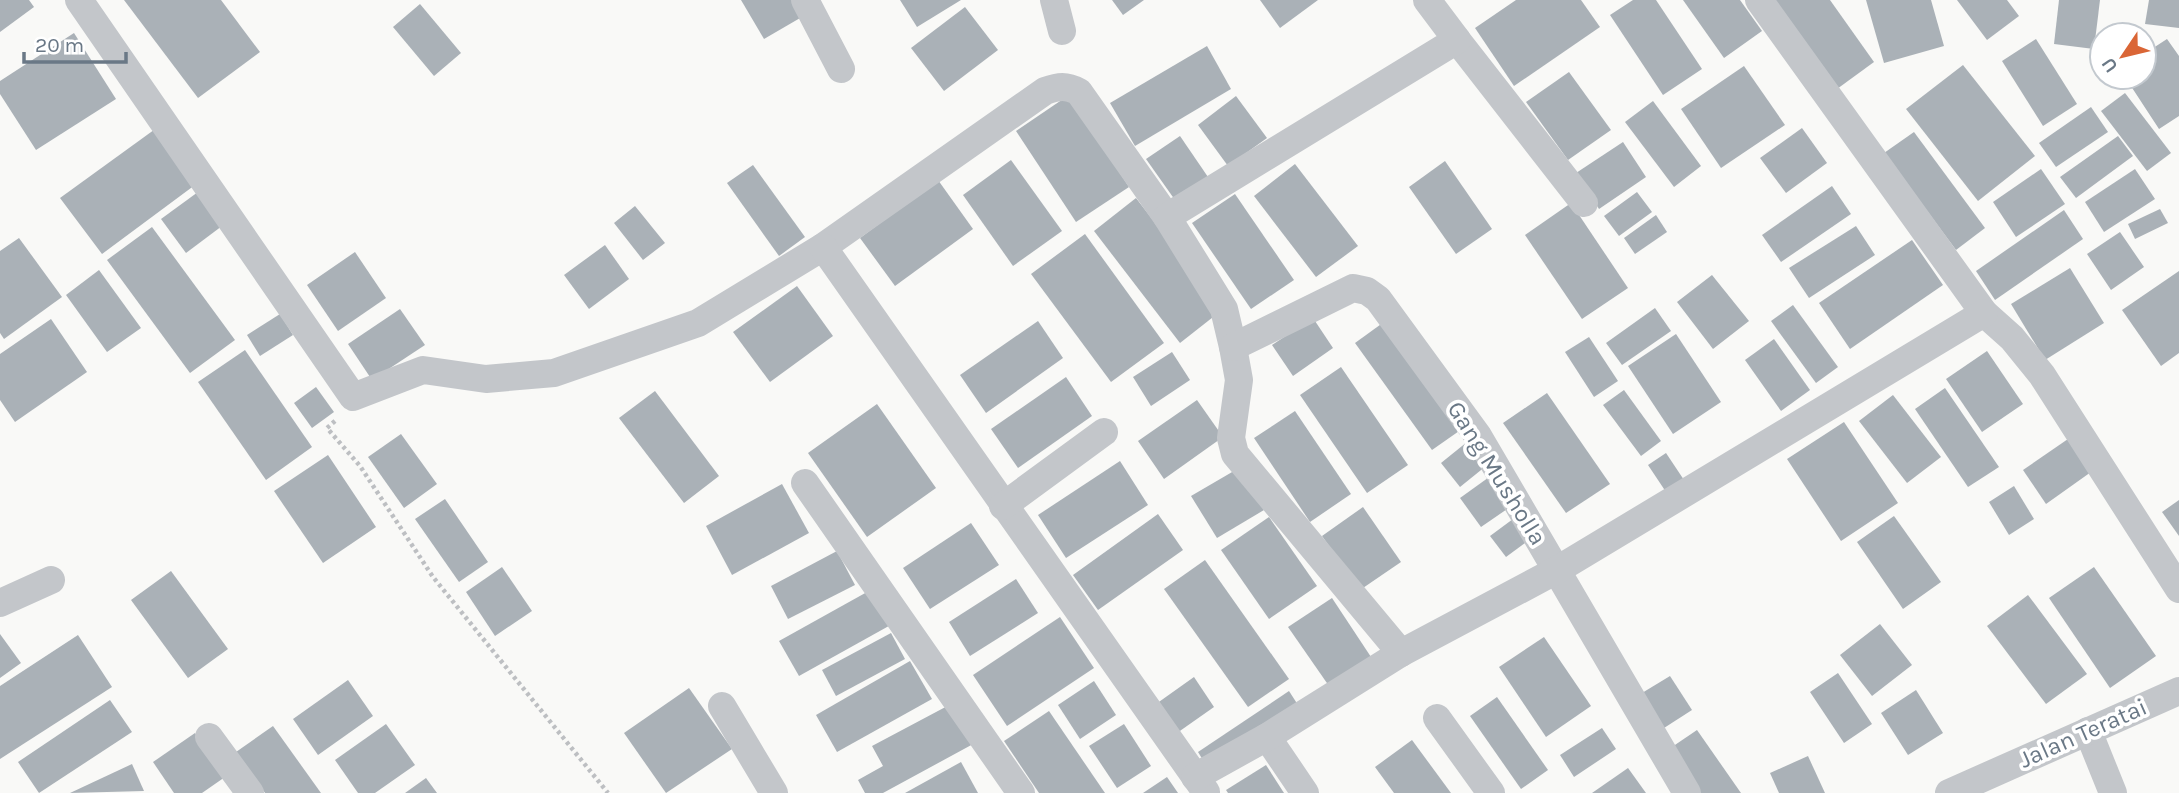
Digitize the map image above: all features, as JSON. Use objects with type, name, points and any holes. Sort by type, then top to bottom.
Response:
[{"type":"street","points":[[79,0],[353,397],[423,370],[485,379],[554,373],[698,323],[823,247],[1045,91],[1063,85],[1079,92],[1167,217],[1223,309],[1239,380],[1231,438],[1235,453],[1401,653]]},
{"type":"street","points":[[804,0],[841,69]]},
{"type":"street","points":[[1054,0],[1062,32]]},
{"type":"street","points":[[1427,0],[1584,203]]},
{"type":"street","points":[[1759,0],[1984,313],[2012,338],[2042,375],[2179,589]]},
{"type":"street","points":[[1167,217],[1457,40]]},
{"type":"street","points":[[823,247],[1201,785],[1267,737],[1401,653],[1557,570],[1984,313]]},
{"type":"street","name":"Gang Musholla","points":[[1233,346],[1353,288],[1367,291],[1378,299],[1478,436],[1687,793]]},
{"type":"street","points":[[1003,506],[1104,432]]},
{"type":"street","points":[[805,483],[1021,793]]},
{"type":"street","points":[[0,603],[51,580]]},
{"type":"street","name":"Jalan Teratai","points":[[1949,793],[2179,691]]},
{"type":"street","points":[[722,706],[774,793]]},
{"type":"street","points":[[1437,718],[1491,793]]},
{"type":"street","points":[[2088,731],[2113,793]]},
{"type":"street","points":[[209,737],[250,793]]},
{"type":"street","points":[[1267,737],[1305,793]]},
{"type":"path","points":[[353,397],[346,412],[327,428],[360,466],[433,577],[608,793]]},
{"type":"building","points":[[0,0],[29,0],[34,7],[0,32]]},
{"type":"building","points":[[124,0],[221,0],[260,52],[198,98]]},
{"type":"building","points":[[741,0],[798,0],[807,14],[764,39]]},
{"type":"building","points":[[900,0],[961,0],[917,27]]},
{"type":"building","points":[[1112,0],[1144,0],[1123,15]]},
{"type":"building","points":[[1260,0],[1318,0],[1280,28]]},
{"type":"building","points":[[1516,0],[1581,0],[1600,27],[1514,86],[1475,28]]},
{"type":"building","points":[[1633,0],[1656,0],[1702,69],[1663,95],[1610,15]]},
{"type":"building","points":[[1683,0],[1740,0],[1762,31],[1724,58]]},
{"type":"building","points":[[1774,0],[1830,0],[1874,62],[1837,89]]},
{"type":"building","points":[[1866,0],[1931,0],[1944,46],[1884,63]]},
{"type":"building","points":[[1957,0],[2007,0],[2019,16],[1987,40]]},
{"type":"building","points":[[2059,0],[2100,0],[2097,21],[2088,21],[2088,48],[2054,44]]},
{"type":"building","points":[[2149,0],[2179,0],[2179,28],[2158,26],[2158,21],[2146,21]]},
{"type":"building","points":[[420,4],[461,53],[434,76],[393,27]]},
{"type":"building","points":[[965,7],[998,50],[944,91],[911,48]]},
{"type":"building","points":[[74,33],[116,99],[36,150],[0,94],[0,81]]},
{"type":"building","points":[[2036,39],[2077,104],[2043,126],[2002,61]]},
{"type":"building","points":[[2167,39],[2179,56],[2179,116],[2159,129],[2134,91],[2158,91],[2158,45]]},
{"type":"building","points":[[1207,46],[1231,89],[1135,146],[1110,103]]},
{"type":"building","points":[[1963,65],[2035,156],[1978,201],[1906,109]]},
{"type":"building","points":[[1744,66],[1785,125],[1721,168],[1681,109]]},
{"type":"building","points":[[1569,72],[1611,130],[1568,160],[1526,102]]},
{"type":"building","points":[[2125,93],[2171,153],[2147,171],[2101,111]]},
{"type":"building","points":[[1069,95],[1129,187],[1076,222],[1016,131]]},
{"type":"building","points":[[1236,96],[1267,138],[1228,166],[1198,125]]},
{"type":"building","points":[[1653,101],[1701,166],[1674,187],[1625,122]]},
{"type":"building","points":[[2091,107],[2108,132],[2056,167],[2039,143]]},
{"type":"building","points":[[158,127],[199,182],[102,254],[60,198]]},
{"type":"building","points":[[1802,128],[1827,163],[1786,193],[1760,158]]},
{"type":"building","points":[[1914,132],[1985,228],[1956,250],[1884,153]]},
{"type":"building","points":[[1180,136],[1208,177],[1175,200],[1146,159]]},
{"type":"building","points":[[2118,136],[2133,156],[2076,198],[2060,177]]},
{"type":"building","points":[[1623,142],[1646,177],[1599,209],[1576,173]]},
{"type":"building","points":[[1011,160],[1062,231],[1013,266],[963,195]]},
{"type":"building","points":[[1445,161],[1492,229],[1456,254],[1409,187]]},
{"type":"building","points":[[1295,164],[1358,246],[1316,277],[1254,196]]},
{"type":"building","points":[[753,165],[805,237],[779,256],[727,183]]},
{"type":"building","points":[[2041,169],[2065,204],[2016,237],[1993,202]]},
{"type":"building","points":[[2135,169],[2155,199],[2104,232],[2085,202]]},
{"type":"building","points":[[938,180],[973,229],[895,286],[860,238]]},
{"type":"building","points":[[1832,186],[1851,214],[1781,262],[1762,235]]},
{"type":"building","points":[[198,192],[222,226],[186,253],[161,219]]},
{"type":"building","points":[[1637,192],[1652,212],[1619,236],[1604,216]]},
{"type":"building","points":[[1235,194],[1294,280],[1251,309],[1192,223]]},
{"type":"building","points":[[1136,198],[1222,310],[1180,343],[1094,231]]},
{"type":"building","points":[[1571,203],[1628,288],[1582,319],[1525,235]]},
{"type":"building","points":[[635,206],[665,243],[643,260],[614,223]]},
{"type":"building","points":[[2160,209],[2168,223],[2135,239],[2128,224]]},
{"type":"building","points":[[2064,210],[2083,239],[1995,300],[1976,271]]},
{"type":"building","points":[[1656,215],[1667,232],[1635,254],[1624,238]]},
{"type":"building","points":[[1856,226],[1875,255],[1809,298],[1789,268]]},
{"type":"building","points":[[152,227],[235,340],[190,373],[107,260]]},
{"type":"building","points":[[2120,232],[2144,267],[2111,290],[2087,254]]},
{"type":"building","points":[[1085,234],[1164,343],[1111,382],[1031,274]]},
{"type":"building","points":[[19,238],[62,297],[4,339],[0,333],[0,251]]},
{"type":"building","points":[[1912,240],[1943,285],[1850,349],[1819,303]]},
{"type":"building","points":[[605,245],[629,279],[589,309],[564,275]]},
{"type":"building","points":[[355,252],[386,298],[338,331],[307,285]]},
{"type":"building","points":[[2070,268],[2104,323],[2045,360],[2011,304]]},
{"type":"building","points":[[99,270],[141,328],[107,352],[66,295]]},
{"type":"building","points":[[2179,271],[2179,353],[2161,366],[2122,310]]},
{"type":"building","points":[[1712,275],[1749,321],[1713,349],[1677,302]]},
{"type":"building","points":[[797,286],[833,336],[770,382],[733,332]]},
{"type":"building","points":[[1793,305],[1838,367],[1816,383],[1771,321]]},
{"type":"building","points":[[1655,308],[1671,331],[1622,365],[1606,343]]},
{"type":"building","points":[[400,309],[425,345],[372,380],[348,344]]},
{"type":"building","points":[[280,314],[293,335],[260,356],[247,335]]},
{"type":"building","points":[[1313,318],[1333,348],[1293,376],[1272,345]]},
{"type":"building","points":[[51,319],[87,372],[15,422],[0,400],[0,354]]},
{"type":"building","points":[[1038,321],[1063,358],[986,413],[960,375]]},
{"type":"building","points":[[1384,322],[1462,429],[1432,450],[1355,343]]},
{"type":"building","points":[[1676,334],[1721,402],[1673,434],[1628,366]]},
{"type":"building","points":[[1589,337],[1618,381],[1594,397],[1565,352]]},
{"type":"building","points":[[1774,339],[1810,390],[1781,411],[1745,360]]},
{"type":"building","points":[[245,350],[312,447],[266,480],[198,382]]},
{"type":"building","points":[[1987,351],[2023,404],[1982,432],[1946,379]]},
{"type":"building","points":[[1172,352],[1190,380],[1151,406],[1133,377]]},
{"type":"building","points":[[1341,367],[1408,465],[1367,493],[1300,395]]},
{"type":"building","points":[[1066,377],[1092,416],[1018,468],[991,429]]},
{"type":"building","points":[[316,387],[334,412],[312,428],[294,403]]},
{"type":"building","points":[[1945,388],[1999,467],[1968,487],[1915,409]]},
{"type":"building","points":[[1624,390],[1661,441],[1641,456],[1603,405]]},
{"type":"building","points":[[655,391],[719,476],[684,503],[619,418]]},
{"type":"building","points":[[1547,393],[1610,484],[1566,513],[1503,423]]},
{"type":"building","points":[[1893,395],[1941,457],[1907,483],[1859,421]]},
{"type":"building","points":[[1197,400],[1223,437],[1164,479],[1138,441]]},
{"type":"building","points":[[877,404],[936,488],[867,537],[808,453]]},
{"type":"building","points":[[1295,411],[1351,494],[1310,522],[1254,438]]},
{"type":"building","points":[[1844,422],[1898,503],[1841,541],[1787,459]]},
{"type":"building","points":[[401,434],[437,484],[404,508],[368,457]]},
{"type":"building","points":[[2068,439],[2091,472],[2046,504],[2023,470]]},
{"type":"building","points":[[1467,442],[1486,466],[1460,487],[1441,463]]},
{"type":"building","points":[[1666,453],[1686,483],[1668,495],[1648,465]]},
{"type":"building","points":[[328,455],[376,527],[323,563],[274,491]]},
{"type":"building","points":[[1120,461],[1148,505],[1066,558],[1038,515]]},
{"type":"building","points":[[1239,468],[1264,510],[1217,538],[1191,496]]},
{"type":"building","points":[[1492,475],[1513,505],[1481,527],[1460,498]]},
{"type":"building","points":[[782,484],[809,533],[732,575],[706,526]]},
{"type":"building","points":[[2014,486],[2034,519],[2009,535],[1989,502]]},
{"type":"building","points":[[445,499],[488,562],[459,582],[415,519]]},
{"type":"building","points":[[2179,500],[2179,536],[2162,512]]},
{"type":"building","points":[[1363,507],[1401,562],[1360,590],[1322,536]]},
{"type":"building","points":[[1158,514],[1183,550],[1098,610],[1073,575]]},
{"type":"building","points":[[1894,516],[1941,582],[1903,609],[1857,542]]},
{"type":"building","points":[[1269,517],[1317,586],[1269,619],[1221,550]]},
{"type":"building","points":[[1513,519],[1529,540],[1506,557],[1490,536]]},
{"type":"building","points":[[971,523],[999,565],[930,609],[903,568]]},
{"type":"building","points":[[837,551],[855,585],[788,619],[771,586]]},
{"type":"building","points":[[1205,560],[1289,679],[1248,707],[1164,589]]},
{"type":"building","points":[[502,567],[532,611],[495,636],[466,592]]},
{"type":"building","points":[[2094,567],[2156,656],[2110,688],[2049,598]]},
{"type":"building","points":[[171,571],[228,649],[188,678],[131,600]]},
{"type":"building","points":[[1016,579],[1038,613],[970,656],[949,622]]},
{"type":"building","points":[[876,587],[896,622],[799,676],[779,641]]},
{"type":"building","points":[[2028,595],[2087,674],[2046,704],[1987,626]]},
{"type":"building","points":[[1332,598],[1371,657],[1329,686],[1288,627]]},
{"type":"building","points":[[1060,617],[1094,668],[1007,726],[973,675]]},
{"type":"building","points":[[1880,624],[1912,665],[1872,696],[1840,655]]},
{"type":"building","points":[[891,633],[905,659],[836,696],[822,670]]},
{"type":"building","points":[[0,634],[21,663],[0,678]]},
{"type":"building","points":[[78,635],[112,687],[0,759],[0,686]]},
{"type":"building","points":[[1544,637],[1591,706],[1546,737],[1499,667]]},
{"type":"building","points":[[910,661],[932,699],[837,752],[816,715]]},
{"type":"building","points":[[1838,673],[1872,724],[1844,743],[1810,692]]},
{"type":"building","points":[[1670,676],[1692,710],[1664,728],[1642,693]]},
{"type":"building","points":[[1194,677],[1214,707],[1177,733],[1156,704]]},
{"type":"building","points":[[348,680],[373,716],[318,755],[293,719]]},
{"type":"building","points":[[1094,681],[1116,715],[1080,739],[1058,705]]},
{"type":"building","points":[[689,688],[732,749],[666,793],[624,733]]},
{"type":"building","points":[[1916,690],[1943,733],[1908,755],[1881,713]]},
{"type":"building","points":[[1289,691],[1298,705],[1206,765],[1198,752]]},
{"type":"building","points":[[1497,697],[1548,770],[1521,789],[1470,716]]},
{"type":"building","points":[[110,700],[132,732],[39,793],[18,762]]},
{"type":"building","points":[[953,703],[975,743],[883,793],[865,793],[858,780],[883,766],[872,746]]},
{"type":"building","points":[[1049,711],[1105,793],[1039,793],[1004,741]]},
{"type":"building","points":[[386,724],[415,765],[375,793],[358,793],[335,760]]},
{"type":"building","points":[[1124,724],[1151,766],[1117,788],[1089,746]]},
{"type":"building","points":[[273,726],[321,793],[265,793],[236,752]]},
{"type":"building","points":[[1602,728],[1616,749],[1574,777],[1560,755]]},
{"type":"building","points":[[1697,730],[1741,793],[1701,793],[1669,749]]},
{"type":"building","points":[[195,733],[225,777],[202,793],[174,793],[153,762]]},
{"type":"building","points":[[1412,740],[1451,793],[1394,793],[1375,767]]},
{"type":"building","points":[[1808,756],[1825,793],[1779,793],[1770,773]]},
{"type":"building","points":[[961,762],[978,793],[905,793]]},
{"type":"building","points":[[132,764],[144,791],[70,793]]},
{"type":"building","points":[[1266,765],[1284,793],[1228,793],[1226,790]]},
{"type":"building","points":[[1628,768],[1646,793],[1592,793]]},
{"type":"building","points":[[1167,777],[1178,793],[1143,793]]},
{"type":"building","points":[[426,778],[437,793],[405,793]]}]
